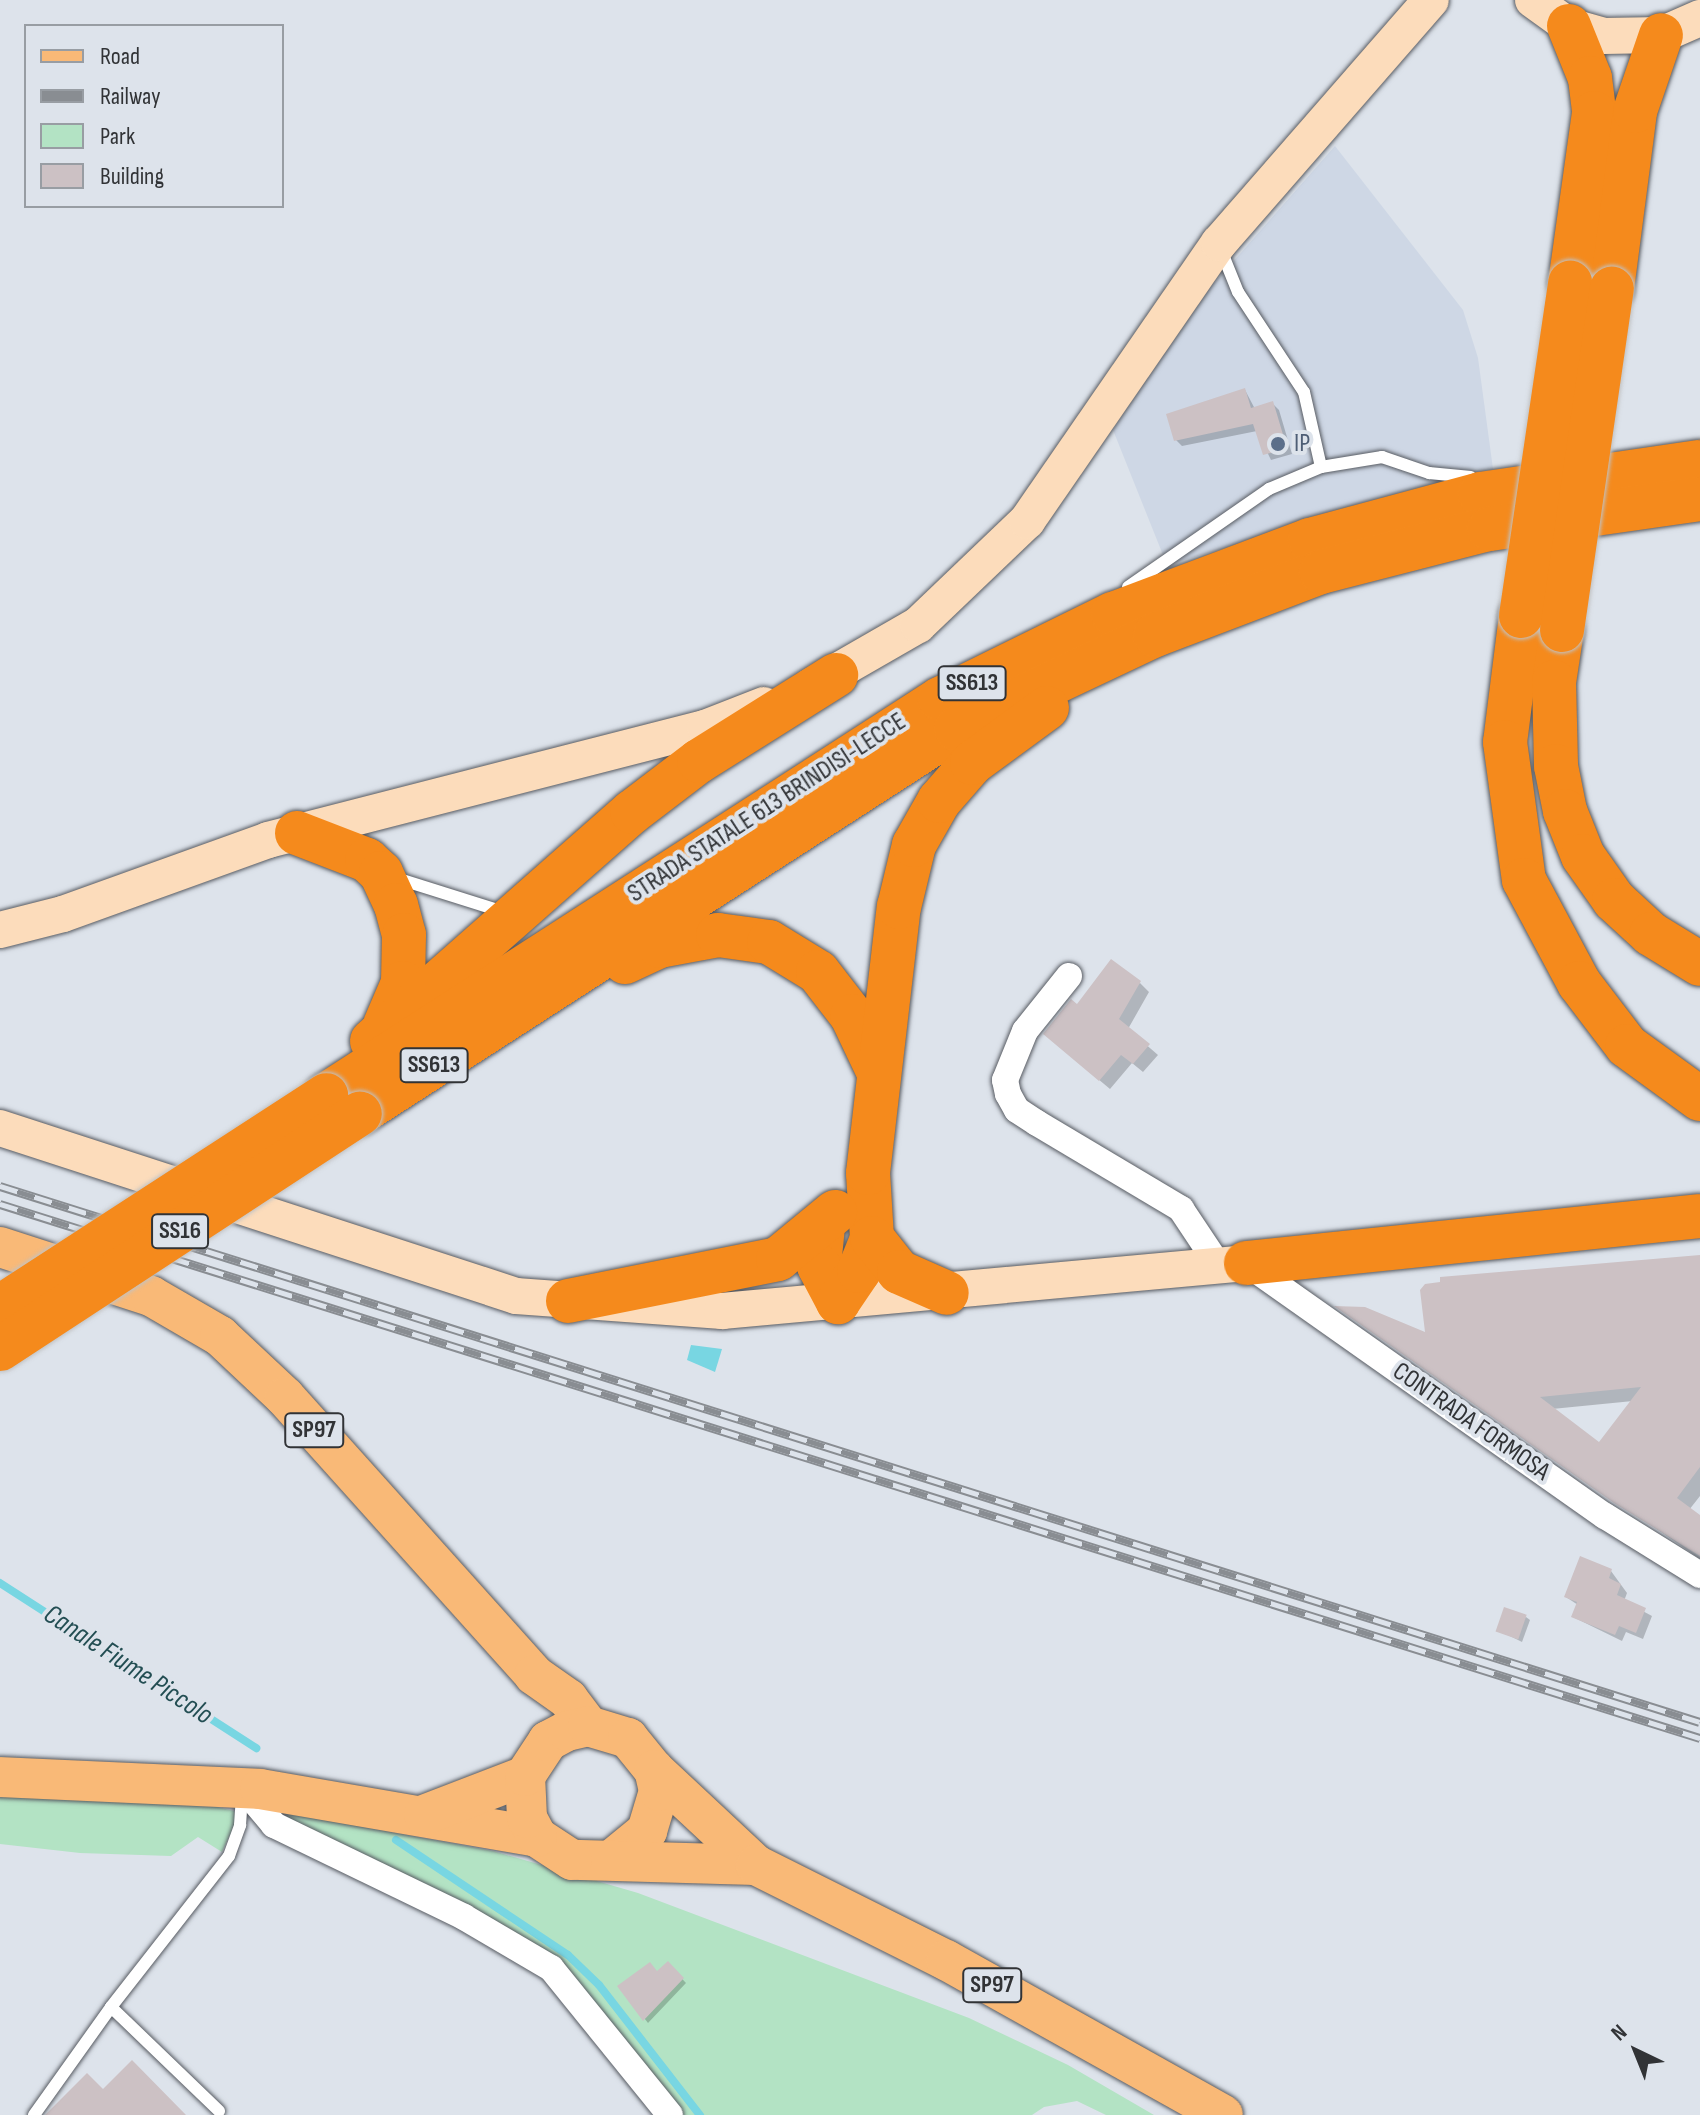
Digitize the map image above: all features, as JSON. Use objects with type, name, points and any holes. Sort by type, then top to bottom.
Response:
[{"type":"highway","points":[[1569,26],[1590,78],[1594,113],[1505,742],[1524,880],[1579,983],[1627,1046],[1700,1099]]},
{"type":"highway","points":[[1680,26],[1635,111],[1554,682],[1556,766],[1565,811],[1583,856],[1614,900],[1651,934],[1700,964]]},
{"type":"highway","name":"STRADA STATALE 613 BRINDISI-LECCE","points":[[343,1104],[750,818],[940,699],[1156,598],[1310,540],[1480,494],[1692,455]]},
{"type":"highway","name":"STRADA STATALE 613 BRINDISI-LECCE","points":[[343,1104],[507,1017],[956,729],[1155,635],[1321,572],[1458,537],[1700,499]]},
{"type":"highway","points":[[823,1226],[819,1266],[838,1302],[859,1271],[872,1238],[868,1173],[899,907],[914,845],[939,801],[972,763],[1016,730],[1106,675],[1155,635]]},
{"type":"highway","points":[[384,1028],[511,913],[699,761],[836,675]]},
{"type":"highway","points":[[297,833],[348,849],[381,873],[404,935],[403,983],[384,1028],[343,1104]]},
{"type":"highway","points":[[507,1017],[660,946],[718,935],[769,942],[818,972],[852,1016],[879,1073]]},
{"type":"highway","name":"SS16","points":[[0,1307],[343,1104]]},
{"type":"highway","name":"SS16","points":[[0,1349],[343,1104]]},
{"type":"highway","points":[[568,1301],[778,1259],[823,1226],[868,1173]]},
{"type":"highway","points":[[1233,1265],[1700,1216]]},
{"type":"highway","points":[[872,1238],[899,1272],[947,1293]]},
{"type":"main road","points":[[0,930],[63,914],[297,833],[705,728],[836,675],[885,648],[951,599],[1018,531],[1208,280],[1219,243],[1431,0]]},
{"type":"main road","points":[[1533,0],[1569,26],[1618,37],[1680,26]]},
{"type":"main road","points":[[0,1128],[516,1296],[722,1311],[1233,1265]]},
{"type":"main road","name":"SP97","points":[[0,1247],[151,1296],[220,1336],[285,1397],[523,1664],[568,1699],[588,1726]]},
{"type":"main road","points":[[0,1777],[242,1787],[424,1815],[537,1837],[572,1860],[614,1858],[647,1831],[659,1791],[654,1770],[628,1738],[588,1726],[548,1741],[525,1776],[424,1815]]},
{"type":"main road","name":"SP97","points":[[654,1770],[756,1865],[946,1960],[1223,2115]]},
{"type":"main road","points":[[525,1776],[527,1818],[537,1837]]},
{"type":"main road","name":"SP97","points":[[614,1858],[756,1865]]},
{"type":"street","points":[[1069,976],[1025,1031],[1005,1080],[1008,1094],[1017,1110],[1181,1209],[1233,1265]]},
{"type":"street","name":"CONTRADA FORMOSA","points":[[1233,1265],[1605,1516],[1700,1575]]},
{"type":"street","points":[[242,1787],[274,1825],[464,1917],[551,1968],[670,2115]]},
{"type":"lane","points":[[1219,243],[1238,292],[1304,392],[1321,467]]},
{"type":"lane","points":[[1208,280],[1238,292]]},
{"type":"lane","points":[[1692,455],[1700,446]]},
{"type":"lane","points":[[1116,593],[1269,489],[1321,467],[1382,457],[1429,473],[1480,476]]},
{"type":"lane","points":[[1574,463],[1606,459]]},
{"type":"lane","points":[[1527,470],[1558,465]]},
{"type":"lane","points":[[750,818],[933,685]]},
{"type":"lane","points":[[381,873],[511,913]]},
{"type":"lane","points":[[34,2115],[111,2007],[229,1856],[240,1825],[242,1787]]},
{"type":"lane","points":[[111,2007],[219,2111]]},
{"type":"shaded area","points":[[1335,146],[1463,310],[1478,358],[1493,469],[1167,565],[1113,430],[1195,305]]},
{"type":"green space","points":[[0,1796],[217,1807],[234,1811],[236,1822],[222,1852],[198,1837],[171,1856],[80,1853],[0,1844]]},
{"type":"green space","points":[[288,1813],[493,1851],[638,1893],[969,2018],[1068,2065],[1154,2115],[1106,2115],[1077,2101],[1044,2107],[1032,2115],[679,2115],[593,2007],[285,1816]]},
{"type":"water","points":[[691,1345],[722,1349],[715,1372],[687,1360]]},
{"type":"building","points":[[1245,388],[1251,408],[1273,401],[1287,448],[1263,455],[1253,424],[1174,441],[1166,414]]},
{"type":"building","points":[[1111,959],[1141,981],[1119,1019],[1150,1044],[1133,1064],[1121,1055],[1099,1081],[1043,1034],[1071,999],[1077,1004]]},
{"type":"building","points":[[1700,1255],[1700,1467],[1677,1498],[1700,1515],[1700,1556],[1614,1503],[1334,1306],[1365,1307],[1425,1332],[1420,1290],[1425,1284],[1440,1282],[1440,1277]],"holes":[[[1641,1387],[1599,1442],[1540,1397]]]},
{"type":"building","points":[[1580,1556],[1612,1569],[1609,1578],[1621,1584],[1617,1595],[1646,1608],[1636,1633],[1619,1626],[1615,1635],[1571,1617],[1577,1602],[1564,1597]]},
{"type":"building","points":[[1504,1607],[1527,1615],[1518,1639],[1496,1632]]},
{"type":"building","points":[[668,1961],[684,1978],[643,2021],[617,1986],[650,1962],[657,1971]]},
{"type":"building","points":[[132,2060],[186,2115],[45,2115],[87,2073],[103,2089]]},
{"type":"waterway","name":"Canale Fiume Piccolo","points":[[0,1583],[256,1748]]},
{"type":"waterway","name":"Canale Fiume Piccolo","points":[[396,1840],[568,1955],[599,1985],[700,2115]]},
{"type":"railway","points":[[0,1186],[1700,1722]]},
{"type":"railway","points":[[0,1204],[1700,1738]]},
{"type":"place","name":"IP","points":[[1278,444]]}]
